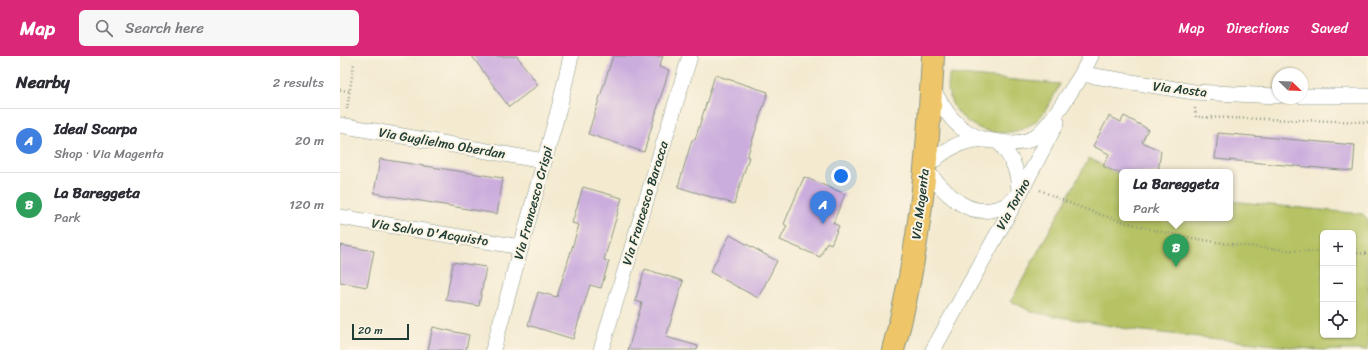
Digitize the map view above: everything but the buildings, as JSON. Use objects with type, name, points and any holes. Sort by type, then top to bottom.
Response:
[{"type":"main road","name":"Via Magenta","points":[[893,350],[901,322],[917,234],[929,135],[933,56]]},
{"type":"street","name":"Via Francesco Crispi","points":[[493,350],[560,104],[571,56]]},
{"type":"street","name":"Via Francesco Baracca","points":[[601,350],[690,56]]},
{"type":"street","name":"Via Torino","points":[[933,350],[1019,194],[1091,56]]},
{"type":"street","points":[[932,88],[950,117],[960,127],[971,135],[992,141],[1009,154],[1015,166],[1019,182],[1019,194],[1006,206],[993,210],[980,211],[966,207],[952,198],[925,169],[941,153],[954,146],[976,140],[992,141],[1010,144],[1032,138],[1050,122],[1082,74]]},
{"type":"street","name":"Via Aosta","points":[[1082,74],[1194,92],[1272,96]]},
{"type":"street","points":[[1308,96],[1368,96]]},
{"type":"street","name":"Via Guglielmo Oberdan","points":[[343,125],[544,161]]},
{"type":"street","name":"Via Salvo D'Acquisto","points":[[340,217],[521,247]]},
{"type":"path","points":[[343,125],[354,63]]},
{"type":"path","points":[[340,90],[350,91]]},
{"type":"path","points":[[1194,92],[1196,117],[1368,122]]},
{"type":"path","points":[[1036,188],[1065,202],[1119,219]]},
{"type":"path","points":[[1125,221],[1186,237],[1254,247],[1320,252]]},
{"type":"path","points":[[1356,253],[1368,254]]},
{"type":"green space","points":[[949,74],[1060,84],[1045,111],[1032,124],[1021,130],[996,132],[983,130],[972,125],[962,117],[954,107],[949,95]]},
{"type":"green space","points":[[1089,158],[1119,173],[1119,221],[1233,221],[1233,201],[1363,214],[1368,221],[1368,350],[1320,350],[1134,330],[1032,312],[1011,301]]},
{"type":"place","name":"Ideal Scarpa","points":[[823,224]]},
{"type":"place","name":"La Bareggeta","points":[[1176,267]]}]
